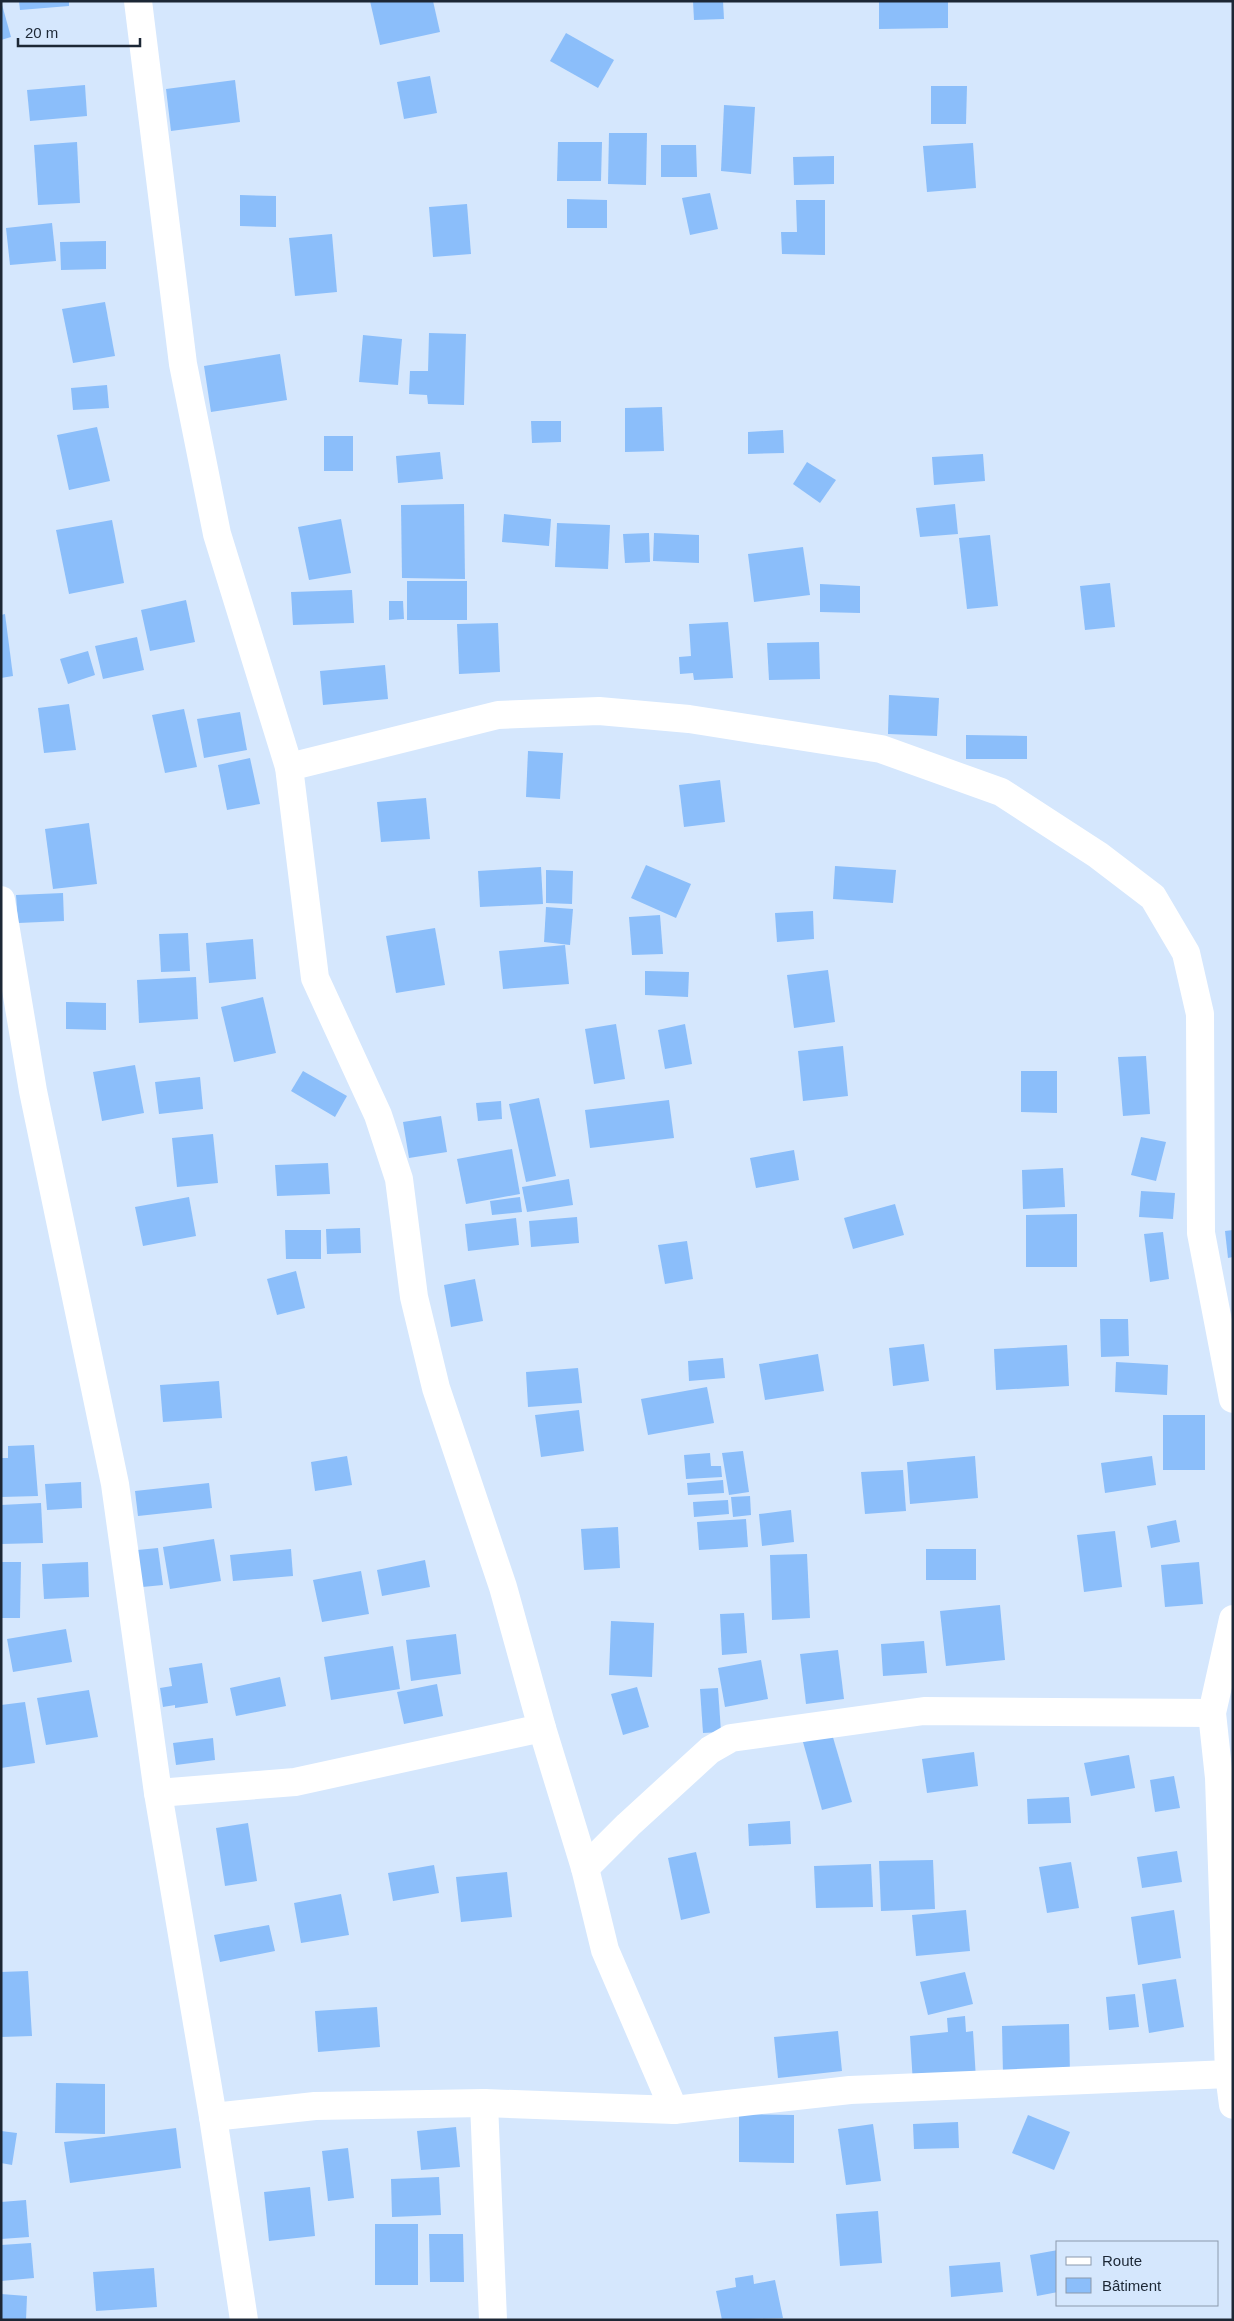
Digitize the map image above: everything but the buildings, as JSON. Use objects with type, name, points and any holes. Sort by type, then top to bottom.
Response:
[{"type":"street","points":[[138,1],[184,364],[217,534],[288,767],[315,978],[378,1116],[399,1179],[414,1297],[436,1388],[504,1588],[542,1728],[585,1868],[605,1950],[674,2110]]},
{"type":"street","points":[[288,767],[498,715],[599,711],[689,719],[882,749],[1001,792],[1098,854],[1154,897],[1186,953],[1200,1014],[1201,1233],[1233,1399]]},
{"type":"street","points":[[1,900],[33,1091],[115,1484],[158,1793],[213,2117],[244,2320]]},
{"type":"street","points":[[1233,1619],[1212,1713],[1219,1778],[1229,2074],[1233,2105]]},
{"type":"street","points":[[585,1868],[628,1825],[710,1750],[732,1738],[924,1711],[1212,1713]]},
{"type":"street","points":[[158,1793],[295,1782],[542,1728]]},
{"type":"street","points":[[213,2117],[315,2106],[484,2103],[674,2110],[850,2090],[1229,2074]]},
{"type":"street","points":[[484,2103],[493,2320]]}]
